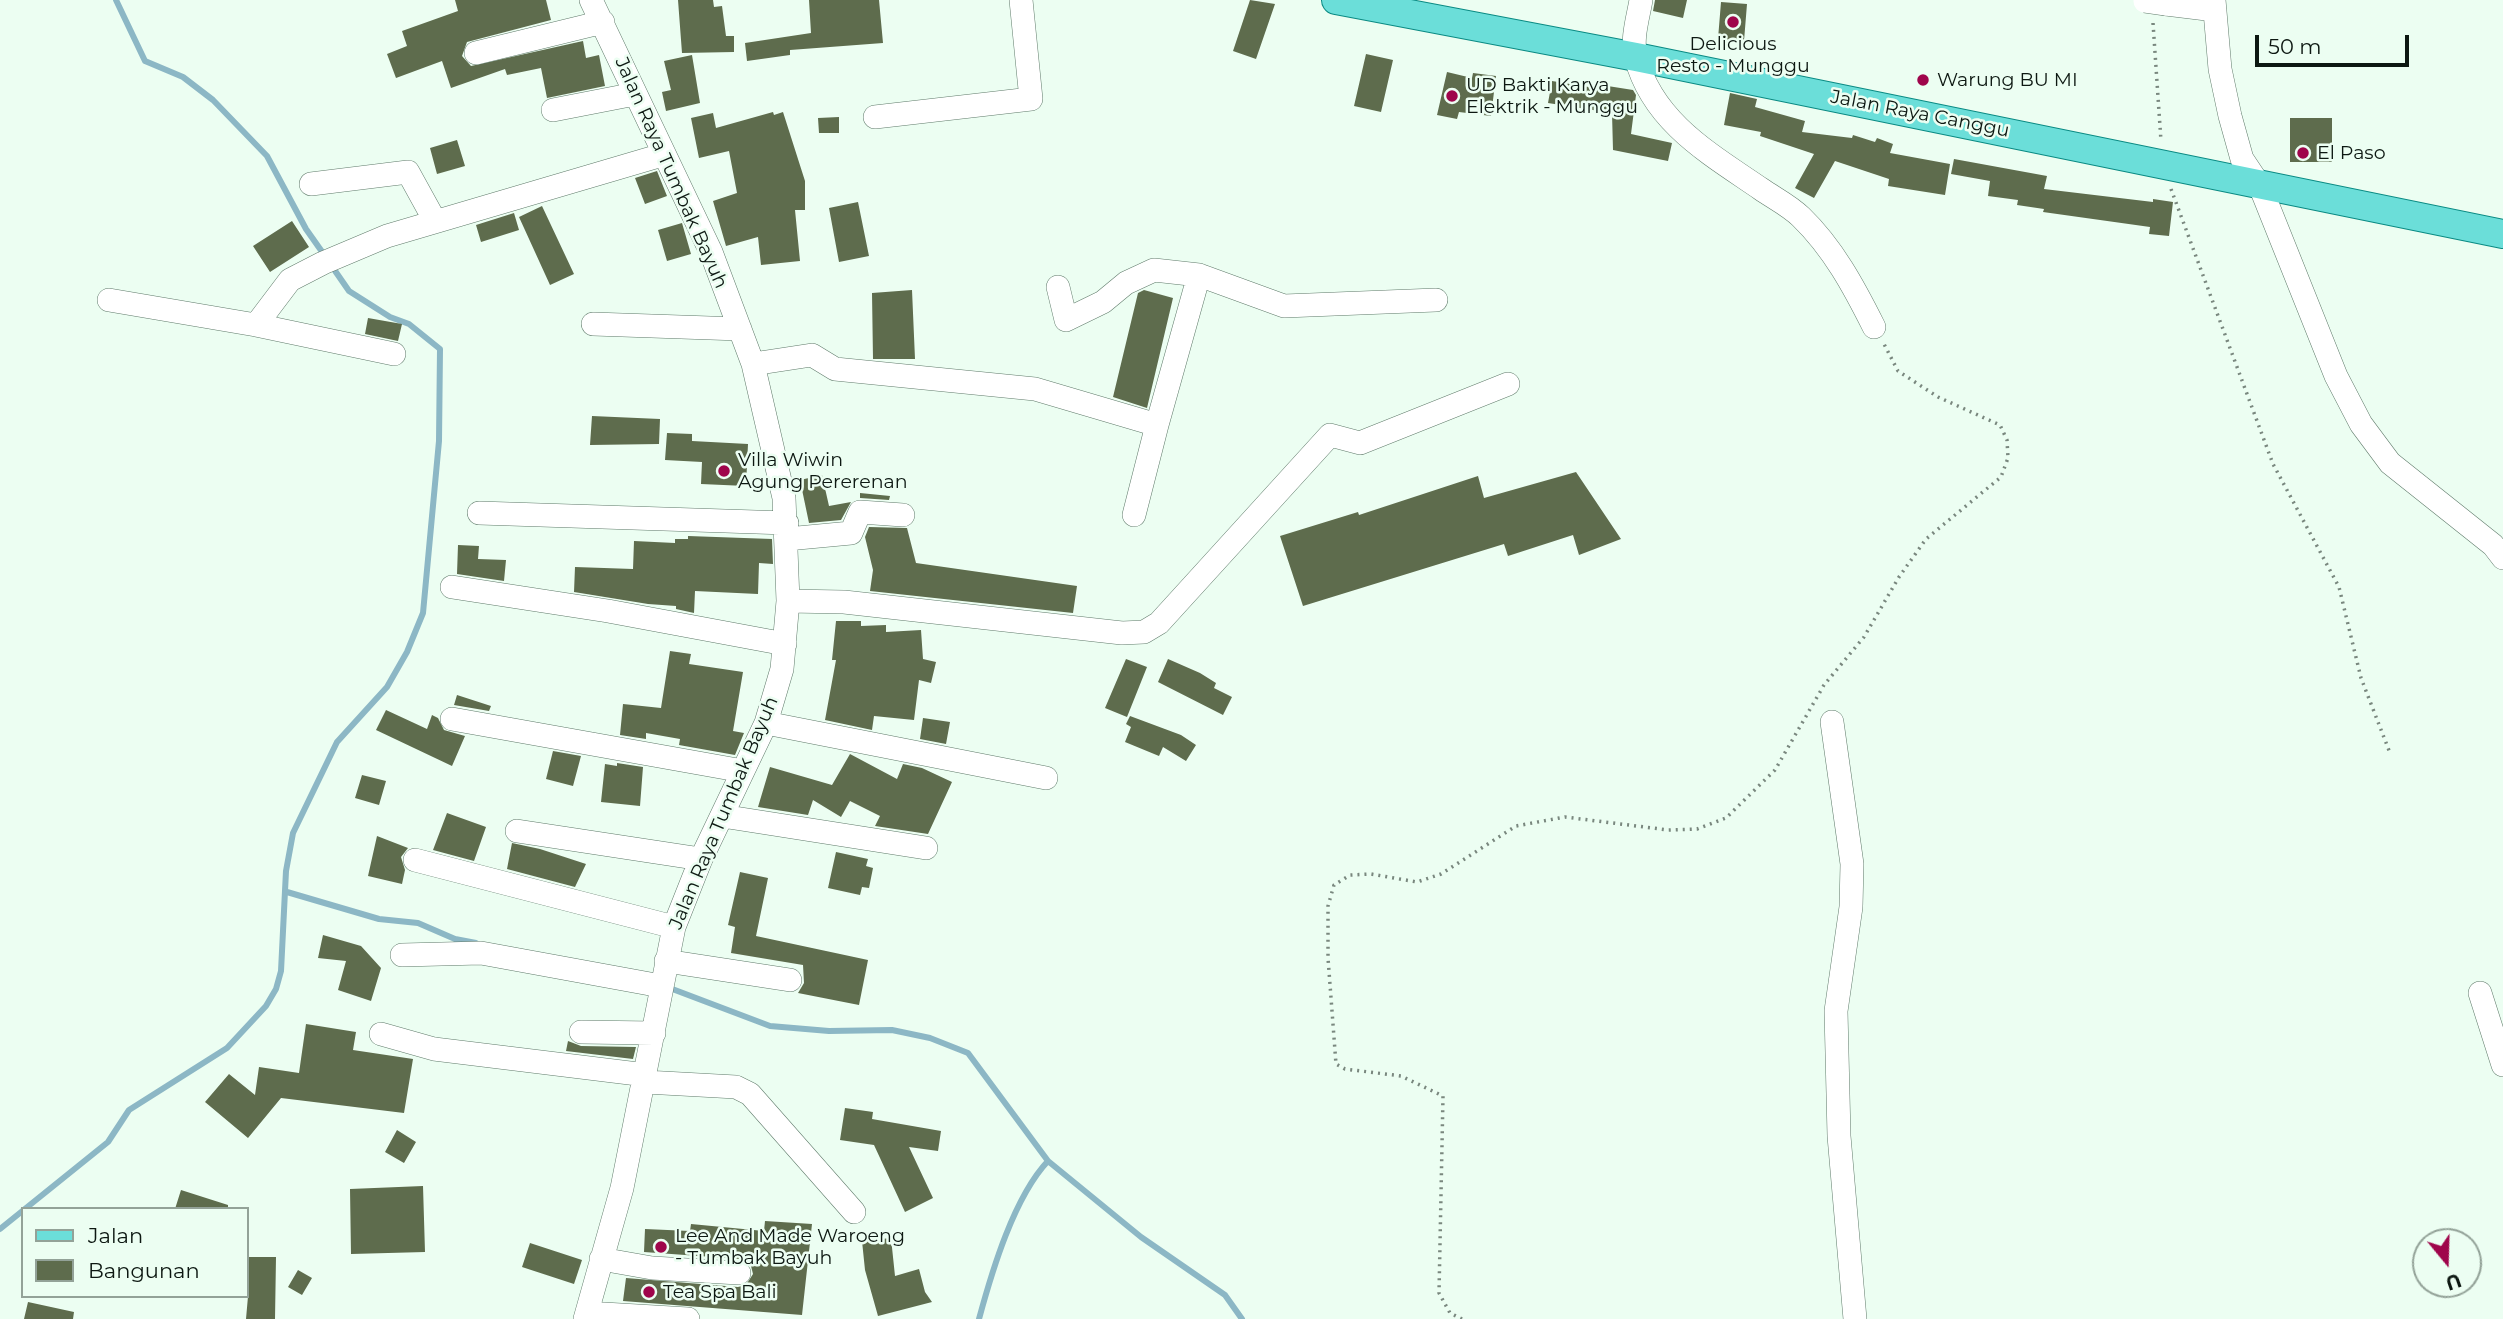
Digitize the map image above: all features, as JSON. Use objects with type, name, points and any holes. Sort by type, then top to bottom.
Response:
[{"type":"main road","name":"Jalan Raya Canggu","points":[[1336,0],[1636,57],[2503,234]]},
{"type":"street","name":"Jalan Raya Tumbak Bayuh","points":[[586,1316],[622,1188],[674,927],[701,859],[766,723],[782,669],[788,601],[787,531],[764,401],[753,363],[711,253],[662,155],[591,0]]},
{"type":"street","points":[[875,117],[1031,99],[1021,0]]},
{"type":"street","points":[[1641,0],[1635,34],[1636,57],[1657,106],[1675,126],[1800,216],[1844,270],[1874,327]]},
{"type":"street","points":[[2139,0],[2154,8],[2215,5],[2220,69],[2242,159],[2260,186],[2336,376],[2361,424],[2390,463],[2493,545],[2503,558]]},
{"type":"street","points":[[476,53],[603,22]]},
{"type":"street","points":[[553,110],[635,94]]},
{"type":"street","points":[[256,325],[290,280],[387,236],[662,155]]},
{"type":"street","points":[[311,184],[408,172],[435,222]]},
{"type":"street","points":[[1058,287],[1066,320],[1103,302],[1126,283],[1154,270],[1199,275],[1284,306],[1436,300]]},
{"type":"street","points":[[1134,515],[1199,275]]},
{"type":"street","points":[[108,300],[256,325],[394,354]]},
{"type":"street","points":[[593,324],[740,330]]},
{"type":"street","points":[[753,363],[812,355],[835,369],[1035,389],[1157,425]]},
{"type":"street","points":[[788,601],[844,602],[1122,633],[1144,632],[1159,623],[1329,435],[1360,443],[1508,384]]},
{"type":"street","points":[[479,513],[851,533],[860,512],[903,515]]},
{"type":"street","points":[[452,587],[608,611],[785,644]]},
{"type":"street","points":[[452,719],[743,771]]},
{"type":"street","points":[[1832,722],[1852,864],[1851,908],[1836,1011],[1839,1136],[1855,1319]]},
{"type":"street","points":[[766,723],[1046,778]]},
{"type":"street","points":[[722,816],[926,848]]},
{"type":"street","points":[[517,831],[701,859]]},
{"type":"street","points":[[415,859],[674,927]]},
{"type":"street","points":[[402,955],[481,953],[664,972],[790,980]]},
{"type":"street","points":[[2480,993],[2503,1065]]},
{"type":"street","points":[[581,1032],[654,1033]]},
{"type":"street","points":[[381,1034],[434,1049],[645,1079],[736,1087],[750,1094],[854,1212]]},
{"type":"street","points":[[601,1259],[652,1268],[739,1273]]},
{"type":"street","points":[[586,1316],[688,1319]]},
{"type":"path","points":[[2154,8],[2162,163],[2273,464],[2339,587],[2361,678],[2390,753]]},
{"type":"path","points":[[1462,1319],[1450,1313],[1439,1293],[1443,1096],[1401,1076],[1345,1069],[1336,1064],[1328,958],[1328,906],[1334,885],[1350,875],[1371,874],[1417,882],[1441,874],[1516,826],[1565,817],[1668,831],[1697,829],[1726,818],[1775,770],[1824,685],[1864,637],[1899,577],[1926,539],[2001,477],[2008,458],[2007,440],[2000,425],[1938,397],[1898,371],[1874,327]]},
{"type":"building","points":[[455,0],[546,0],[551,20],[467,42],[462,56],[471,66],[583,41],[586,58],[599,55],[605,86],[547,98],[541,68],[507,75],[505,69],[451,88],[442,61],[396,78],[387,54],[407,46],[402,31],[458,11]]},
{"type":"building","points":[[678,0],[713,0],[714,7],[722,6],[726,36],[734,36],[734,52],[682,53]]},
{"type":"building","points":[[809,0],[879,0],[883,43],[790,50],[790,55],[747,61],[745,43],[811,33]]},
{"type":"building","points":[[1250,0],[1275,4],[1256,59],[1233,51]]},
{"type":"building","points":[[1655,0],[1687,0],[1683,18],[1653,11]]},
{"type":"building","name":"Delicious Resto - Munggu","points":[[1721,2],[1747,4],[1744,41],[1718,39]]},
{"type":"building","points":[[1366,54],[1393,60],[1381,112],[1354,106]]},
{"type":"building","points":[[692,55],[700,103],[666,111],[662,92],[671,90],[664,61]]},
{"type":"building","points":[[1447,72],[1472,78],[1473,73],[1496,76],[1491,116],[1459,112],[1457,119],[1437,115]]},
{"type":"building","points":[[1552,81],[1595,88],[1595,84],[1633,90],[1636,95],[1631,134],[1672,143],[1668,161],[1613,150],[1612,113],[1548,103]]},
{"type":"building","points":[[1730,93],[1757,99],[1755,107],[1805,121],[1802,132],[1852,138],[1853,135],[1875,142],[1877,138],[1893,144],[1890,153],[1950,164],[1945,195],[1888,186],[1889,179],[1835,161],[1814,198],[1795,188],[1814,154],[1760,136],[1761,132],[1724,125]]},
{"type":"building","points":[[773,112],[774,115],[783,112],[805,181],[805,210],[795,210],[800,261],[761,265],[758,237],[726,246],[713,201],[737,193],[729,151],[699,158],[691,118],[713,113],[716,128]]},
{"type":"building","points":[[839,117],[839,133],[819,133],[818,118]]},
{"type":"building","points":[[2290,118],[2332,118],[2332,162],[2290,162]]},
{"type":"building","points":[[457,140],[465,166],[437,174],[430,148]]},
{"type":"building","points":[[1954,159],[2047,176],[2044,189],[2173,202],[2169,236],[2149,234],[2150,227],[2043,212],[2044,209],[2017,205],[2018,200],[1988,196],[1990,181],[1951,174]]},
{"type":"building","points":[[657,171],[667,196],[645,204],[635,178]]},
{"type":"building","points":[[858,202],[869,256],[839,262],[829,208]]},
{"type":"building","points":[[542,206],[574,274],[550,285],[519,217]]},
{"type":"building","points":[[514,213],[519,230],[481,242],[476,225]]},
{"type":"building","points":[[292,221],[309,247],[270,272],[253,246]]},
{"type":"building","points":[[682,223],[691,254],[667,261],[658,230]]},
{"type":"building","points":[[912,290],[915,359],[873,359],[872,293]]},
{"type":"building","points":[[1144,290],[1173,298],[1147,408],[1113,397],[1138,293]]},
{"type":"building","points":[[368,318],[402,324],[398,341],[365,334]]},
{"type":"building","points":[[592,416],[660,419],[659,444],[590,445]]},
{"type":"building","points":[[667,433],[692,434],[692,441],[748,444],[746,486],[701,484],[702,462],[665,460]]},
{"type":"building","points":[[1576,472],[1621,539],[1579,555],[1573,535],[1508,556],[1504,544],[1303,606],[1280,536],[1358,512],[1359,515],[1478,476],[1484,498]]},
{"type":"building","points":[[822,475],[829,506],[851,502],[841,520],[809,523],[800,480]]},
{"type":"building","points":[[860,493],[890,496],[889,500],[860,498]]},
{"type":"building","points":[[869,527],[907,528],[916,563],[1077,586],[1073,613],[870,591],[873,570],[865,537]]},
{"type":"building","points":[[688,536],[772,539],[773,564],[759,563],[758,594],[695,591],[694,613],[676,609],[676,606],[574,592],[575,567],[633,569],[634,541],[675,543],[675,539],[688,539]]},
{"type":"building","points":[[458,545],[479,546],[478,559],[506,560],[504,581],[457,574]]},
{"type":"building","points":[[836,621],[861,621],[861,626],[886,625],[886,632],[921,630],[923,659],[936,662],[931,683],[919,680],[914,720],[874,716],[872,730],[825,720],[836,660],[832,660]]},
{"type":"building","points":[[670,651],[691,654],[689,664],[743,672],[733,731],[744,733],[735,755],[679,745],[680,739],[646,733],[646,739],[620,735],[623,704],[661,708]]},
{"type":"building","points":[[1126,659],[1147,667],[1127,717],[1105,708]]},
{"type":"building","points":[[1168,659],[1200,673],[1216,683],[1214,688],[1232,697],[1223,715],[1158,682]]},
{"type":"building","points":[[457,695],[491,706],[489,711],[454,705]]},
{"type":"building","points":[[386,710],[427,729],[432,715],[438,718],[444,730],[465,736],[452,766],[376,730]]},
{"type":"building","points":[[1130,716],[1181,735],[1196,745],[1186,761],[1163,747],[1159,756],[1125,742],[1131,727],[1126,724]]},
{"type":"building","points":[[923,718],[950,722],[946,744],[920,739]]},
{"type":"building","points":[[553,751],[581,756],[573,786],[546,779]]},
{"type":"building","points":[[850,754],[897,779],[903,764],[922,768],[952,782],[928,834],[875,826],[880,816],[850,801],[841,817],[813,800],[808,815],[758,807],[770,767],[832,785]]},
{"type":"building","points":[[617,763],[643,767],[640,806],[601,802],[605,764],[617,766]]},
{"type":"building","points":[[362,775],[386,781],[379,805],[355,798]]},
{"type":"building","points":[[447,813],[486,827],[474,861],[433,850]]},
{"type":"building","points":[[377,836],[408,848],[401,857],[405,870],[402,884],[368,876]]},
{"type":"building","points":[[512,843],[586,864],[575,887],[507,869]]},
{"type":"building","points":[[836,852],[868,859],[866,866],[873,868],[869,888],[862,887],[860,895],[828,888]]},
{"type":"building","points":[[740,872],[768,878],[756,936],[868,960],[859,1005],[798,993],[804,983],[803,965],[731,953],[735,927],[728,925]]},
{"type":"building","points":[[323,935],[361,946],[381,968],[371,1001],[338,990],[346,961],[318,958]]},
{"type":"building","points":[[306,1024],[356,1032],[353,1050],[413,1059],[404,1113],[281,1098],[248,1138],[205,1102],[229,1074],[255,1095],[259,1067],[299,1073]]},
{"type":"building","points":[[568,1041],[581,1046],[636,1047],[633,1059],[566,1051]]},
{"type":"building","points":[[845,1108],[873,1112],[872,1119],[941,1131],[938,1151],[909,1147],[933,1198],[905,1212],[874,1145],[840,1140]]},
{"type":"building","points":[[397,1130],[416,1142],[404,1163],[385,1152]]},
{"type":"building","points":[[423,1186],[425,1252],[351,1254],[350,1189]]},
{"type":"building","points":[[181,1190],[228,1205],[228,1207],[176,1207]]},
{"type":"building","points":[[765,1221],[812,1224],[802,1315],[623,1301],[626,1278],[738,1287],[746,1285],[753,1274],[751,1266],[740,1259],[644,1252],[645,1229],[690,1231],[691,1224],[764,1231]]},
{"type":"building","points":[[891,1238],[895,1276],[919,1269],[925,1292],[932,1302],[878,1316],[865,1270],[862,1241]]},
{"type":"building","points":[[530,1243],[582,1260],[574,1284],[522,1267]]},
{"type":"building","points":[[248,1257],[276,1257],[275,1319],[246,1319]]},
{"type":"building","points":[[298,1270],[312,1278],[302,1295],[288,1287]]},
{"type":"building","points":[[28,1302],[74,1312],[73,1319],[24,1319]]},
{"type":"waterway","points":[[116,0],[145,61],[183,77],[213,100],[267,156],[306,229],[325,256]]},
{"type":"waterway","points":[[27,1207],[108,1142],[129,1110],[227,1048],[266,1006],[276,989],[281,971],[286,871],[293,833],[337,742],[387,687],[407,652],[423,613],[439,441],[440,349],[409,324],[390,317],[349,291],[331,265]]},
{"type":"waterway","points":[[287,892],[379,919],[418,923],[455,939],[476,943]]},
{"type":"waterway","points":[[667,987],[770,1026],[829,1031],[892,1030],[930,1038],[968,1053],[1048,1161],[1141,1237],[1225,1295],[1242,1319]]},
{"type":"waterway","points":[[979,1319],[998,1257],[1015,1214],[1036,1176],[1048,1161]]},
{"type":"waterway","points":[[0,1229],[21,1212]]},
{"type":"place","name":"Delicious Resto - Munggu","points":[[1733,22]]},
{"type":"place","name":"Warung BU MI","points":[[1923,80]]},
{"type":"place","name":"UD Bakti Karya Elektrik - Munggu","points":[[1452,96]]},
{"type":"place","name":"El Paso","points":[[2303,153]]},
{"type":"place","name":"Villa Wiwin Agung Pererenan","points":[[724,471]]},
{"type":"place","name":"Lee And Made Waroeng - Tumbak Bayuh","points":[[661,1247]]},
{"type":"place","name":"Tea Spa Bali","points":[[649,1292]]}]
